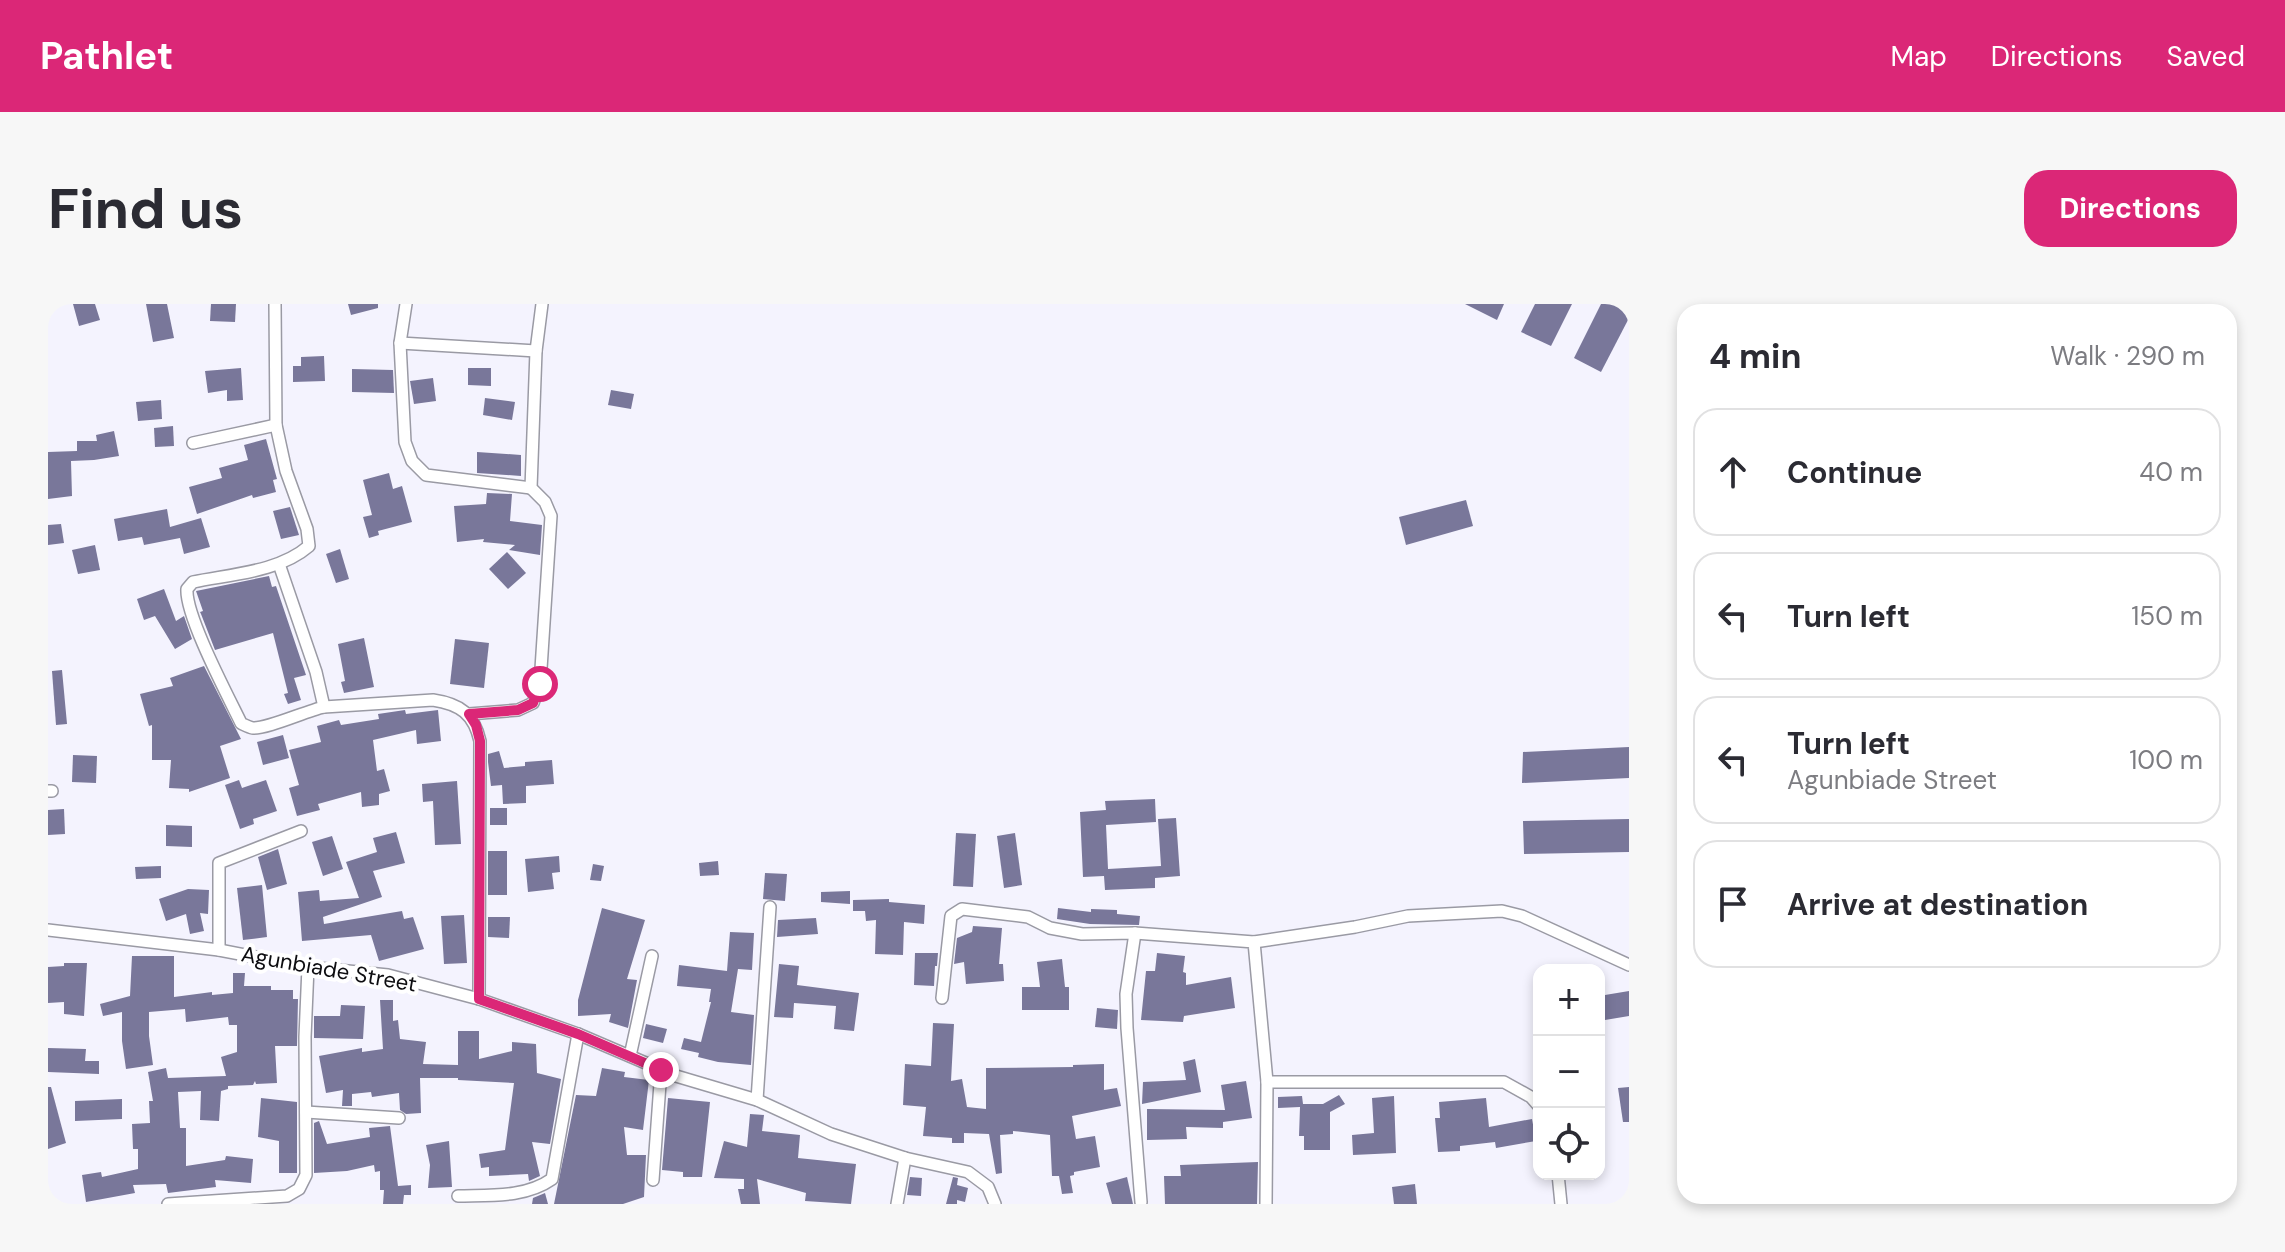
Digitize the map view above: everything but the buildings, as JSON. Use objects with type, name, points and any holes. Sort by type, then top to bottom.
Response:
[{"type":"street","points":[[275,304],[276,425],[286,471],[307,529],[309,546],[295,558],[279,564],[193,582],[187,589],[186,597],[241,723],[252,728],[324,707],[433,700],[451,703],[469,714],[480,741],[479,999]]},
{"type":"street","points":[[406,304],[400,343],[405,442],[412,461],[426,475],[531,488],[545,502],[551,516],[540,684],[533,703],[518,710],[469,714]]},
{"type":"street","points":[[531,488],[536,351],[542,304]]},
{"type":"street","points":[[400,343],[536,351]]},
{"type":"street","points":[[193,443],[276,425]]},
{"type":"street","points":[[279,564],[316,672],[324,707]]},
{"type":"street","points":[[219,950],[219,863],[301,831]]},
{"type":"street","points":[[757,1100],[770,907]]},
{"type":"street","points":[[942,998],[951,916],[962,909],[1028,917],[1050,928],[1082,934],[1135,933],[1254,942],[1408,916],[1502,911],[1522,916],[1629,965]]},
{"type":"street","name":"Agunbiade Street","points":[[48,930],[219,950],[308,967],[388,975],[479,999],[578,1034],[661,1070],[757,1100],[831,1134],[905,1158],[968,1172],[988,1187],[995,1204]]},
{"type":"street","points":[[1135,933],[1126,994],[1141,1202]]},
{"type":"street","points":[[1254,942],[1267,1082],[1266,1204]]},
{"type":"street","points":[[630,1056],[652,956]]},
{"type":"street","points":[[168,1204],[287,1196],[299,1189],[306,1175],[308,967]]},
{"type":"street","points":[[458,1196],[509,1194],[535,1189],[552,1179],[578,1034]]},
{"type":"street","points":[[653,1180],[661,1070]]},
{"type":"street","points":[[1267,1082],[1504,1082],[1533,1099]]},
{"type":"street","points":[[306,1112],[399,1118]]},
{"type":"street","points":[[897,1204],[905,1158]]},
{"type":"street","points":[[1559,1180],[1561,1204]]},
{"type":"route","points":[[540,684],[533,703],[518,710],[469,714],[480,741],[479,999],[578,1034],[661,1070]]}]
